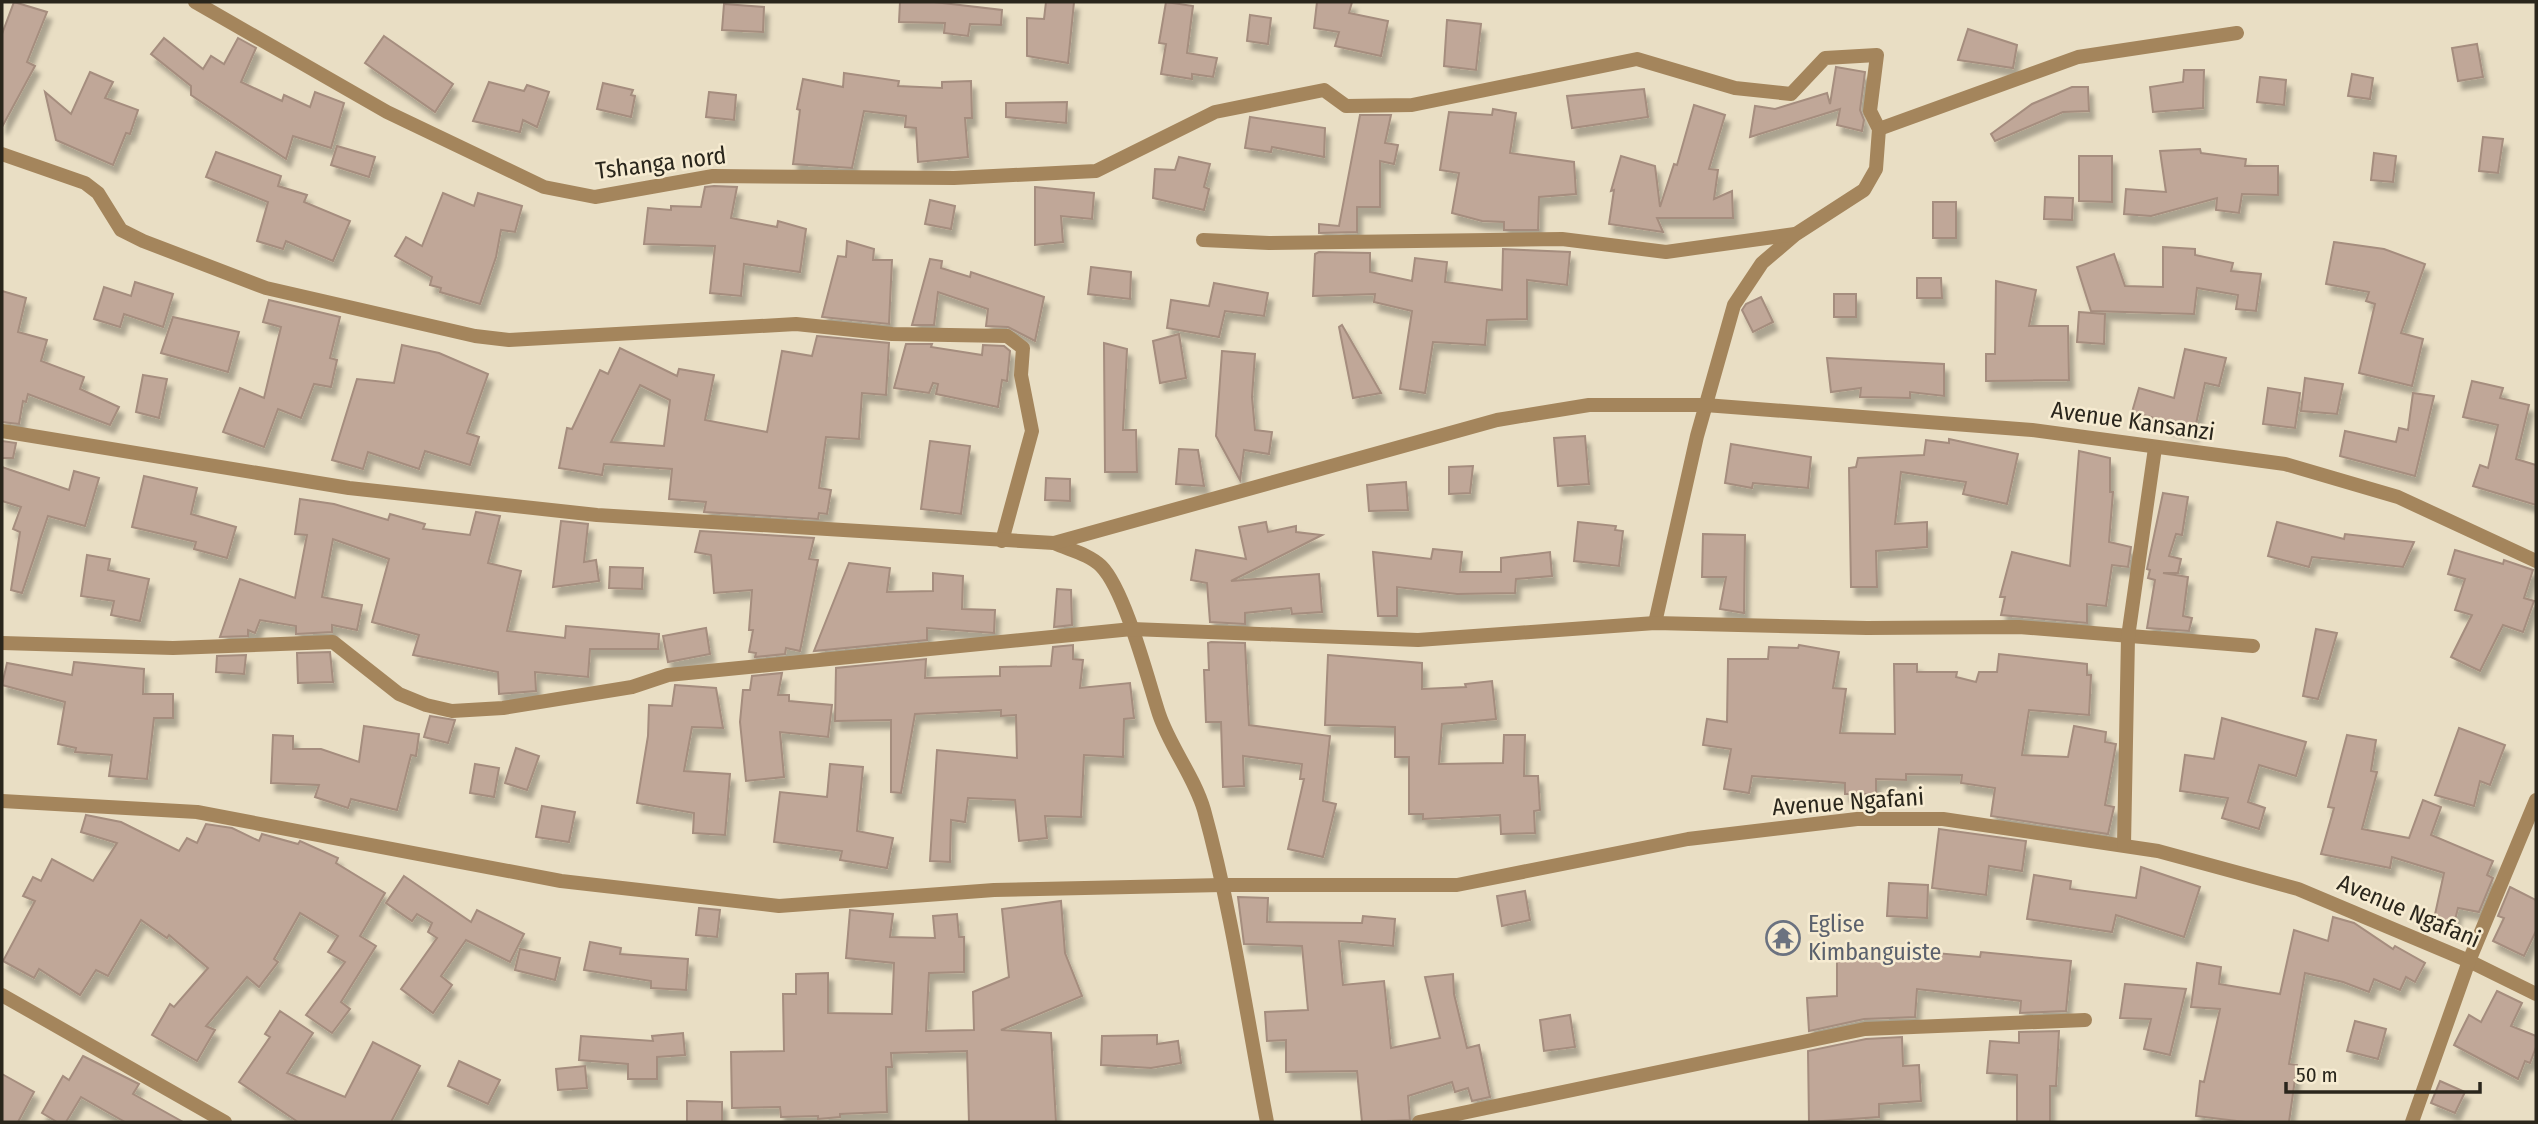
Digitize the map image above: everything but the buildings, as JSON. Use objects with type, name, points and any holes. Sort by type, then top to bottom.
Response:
[{"type":"street","name":"Tshanga nord","points":[[195,2],[387,113],[544,187],[595,197],[713,176],[954,178],[1096,171],[1196,120],[1240,105],[1265,103],[1324,90],[1346,106],[1412,105],[1637,59],[1735,88],[1791,94],[1825,58],[1877,55],[1870,111],[1879,129]]},
{"type":"street","points":[[1655,622],[1670,544],[1705,405],[1734,305],[1762,263],[1796,234],[1864,190],[1876,169],[1879,129],[2078,57],[2237,33]]},
{"type":"street","points":[[2,154],[85,183],[98,193],[121,230],[266,288],[475,336],[509,340],[796,324],[892,334],[1007,336],[1023,348],[1021,374],[1032,431],[1002,541]]},
{"type":"street","points":[[1203,240],[1269,243],[1562,239],[1666,252],[1796,234]]},
{"type":"street","name":"Avenue Kansanzi","points":[[1054,544],[1497,420],[1589,405],[1705,405],[2032,430],[2285,464],[2398,497],[2536,561]]},
{"type":"street","points":[[2,431],[349,488],[597,515],[1054,544],[1092,558],[1103,568],[1132,629],[1163,724],[1203,807],[1222,885],[1267,1122]]},
{"type":"street","points":[[2124,845],[2129,637],[2155,448]]},
{"type":"street","points":[[2,643],[173,648],[334,642],[399,694],[426,705],[468,711],[632,687],[668,675],[1132,629],[1418,640],[1655,622],[1867,628],[2019,627],[2253,646]]},
{"type":"street","points":[[2412,1122],[2469,961],[2536,800]]},
{"type":"street","name":"Avenue Ngafani","points":[[2,801],[197,811],[561,881],[779,906],[994,891],[1222,885],[1457,885],[1688,839],[1857,819],[1943,819],[2158,851],[2298,889],[2469,961],[2536,994]]},
{"type":"street","points":[[2,995],[225,1122]]},
{"type":"street","points":[[1419,1122],[1866,1029],[2085,1020]]},
{"type":"place","name":"Eglise Kimbanguiste","points":[[1783,938]]}]
